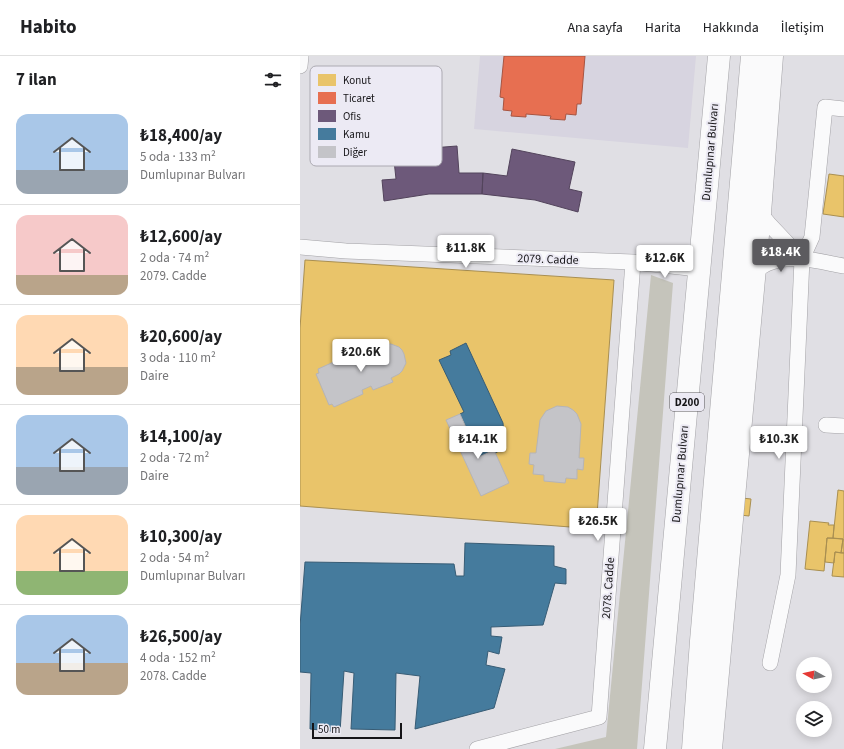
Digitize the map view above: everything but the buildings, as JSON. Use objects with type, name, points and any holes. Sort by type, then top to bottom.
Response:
[{"type":"highway","name":"Dumlupınar Bulvarı","points":[[655,749],[719,56]]},
{"type":"highway","name":"D200","points":[[693,749],[752,56]]},
{"type":"highway","points":[[711,749],[755,271],[772,56]]},
{"type":"street","points":[[300,66],[301,56]]},
{"type":"street","points":[[770,663],[788,575],[802,259],[812,237],[825,107],[844,109]]},
{"type":"street","points":[[760,213],[802,259]]},
{"type":"street","name":"2079. Cadde","points":[[300,247],[346,251],[633,262],[700,269]]},
{"type":"street","points":[[755,271],[770,262],[784,259],[802,259],[844,266]]},
{"type":"street","name":"2078. Cadde","points":[[477,749],[599,717],[633,262]]},
{"type":"street","points":[[826,425],[844,426]]},
{"type":"shaded area","points":[[480,56],[696,56],[688,148],[474,129]]},
{"type":"shaded area","points":[[651,275],[673,283],[637,749],[555,749],[606,737]]}]
